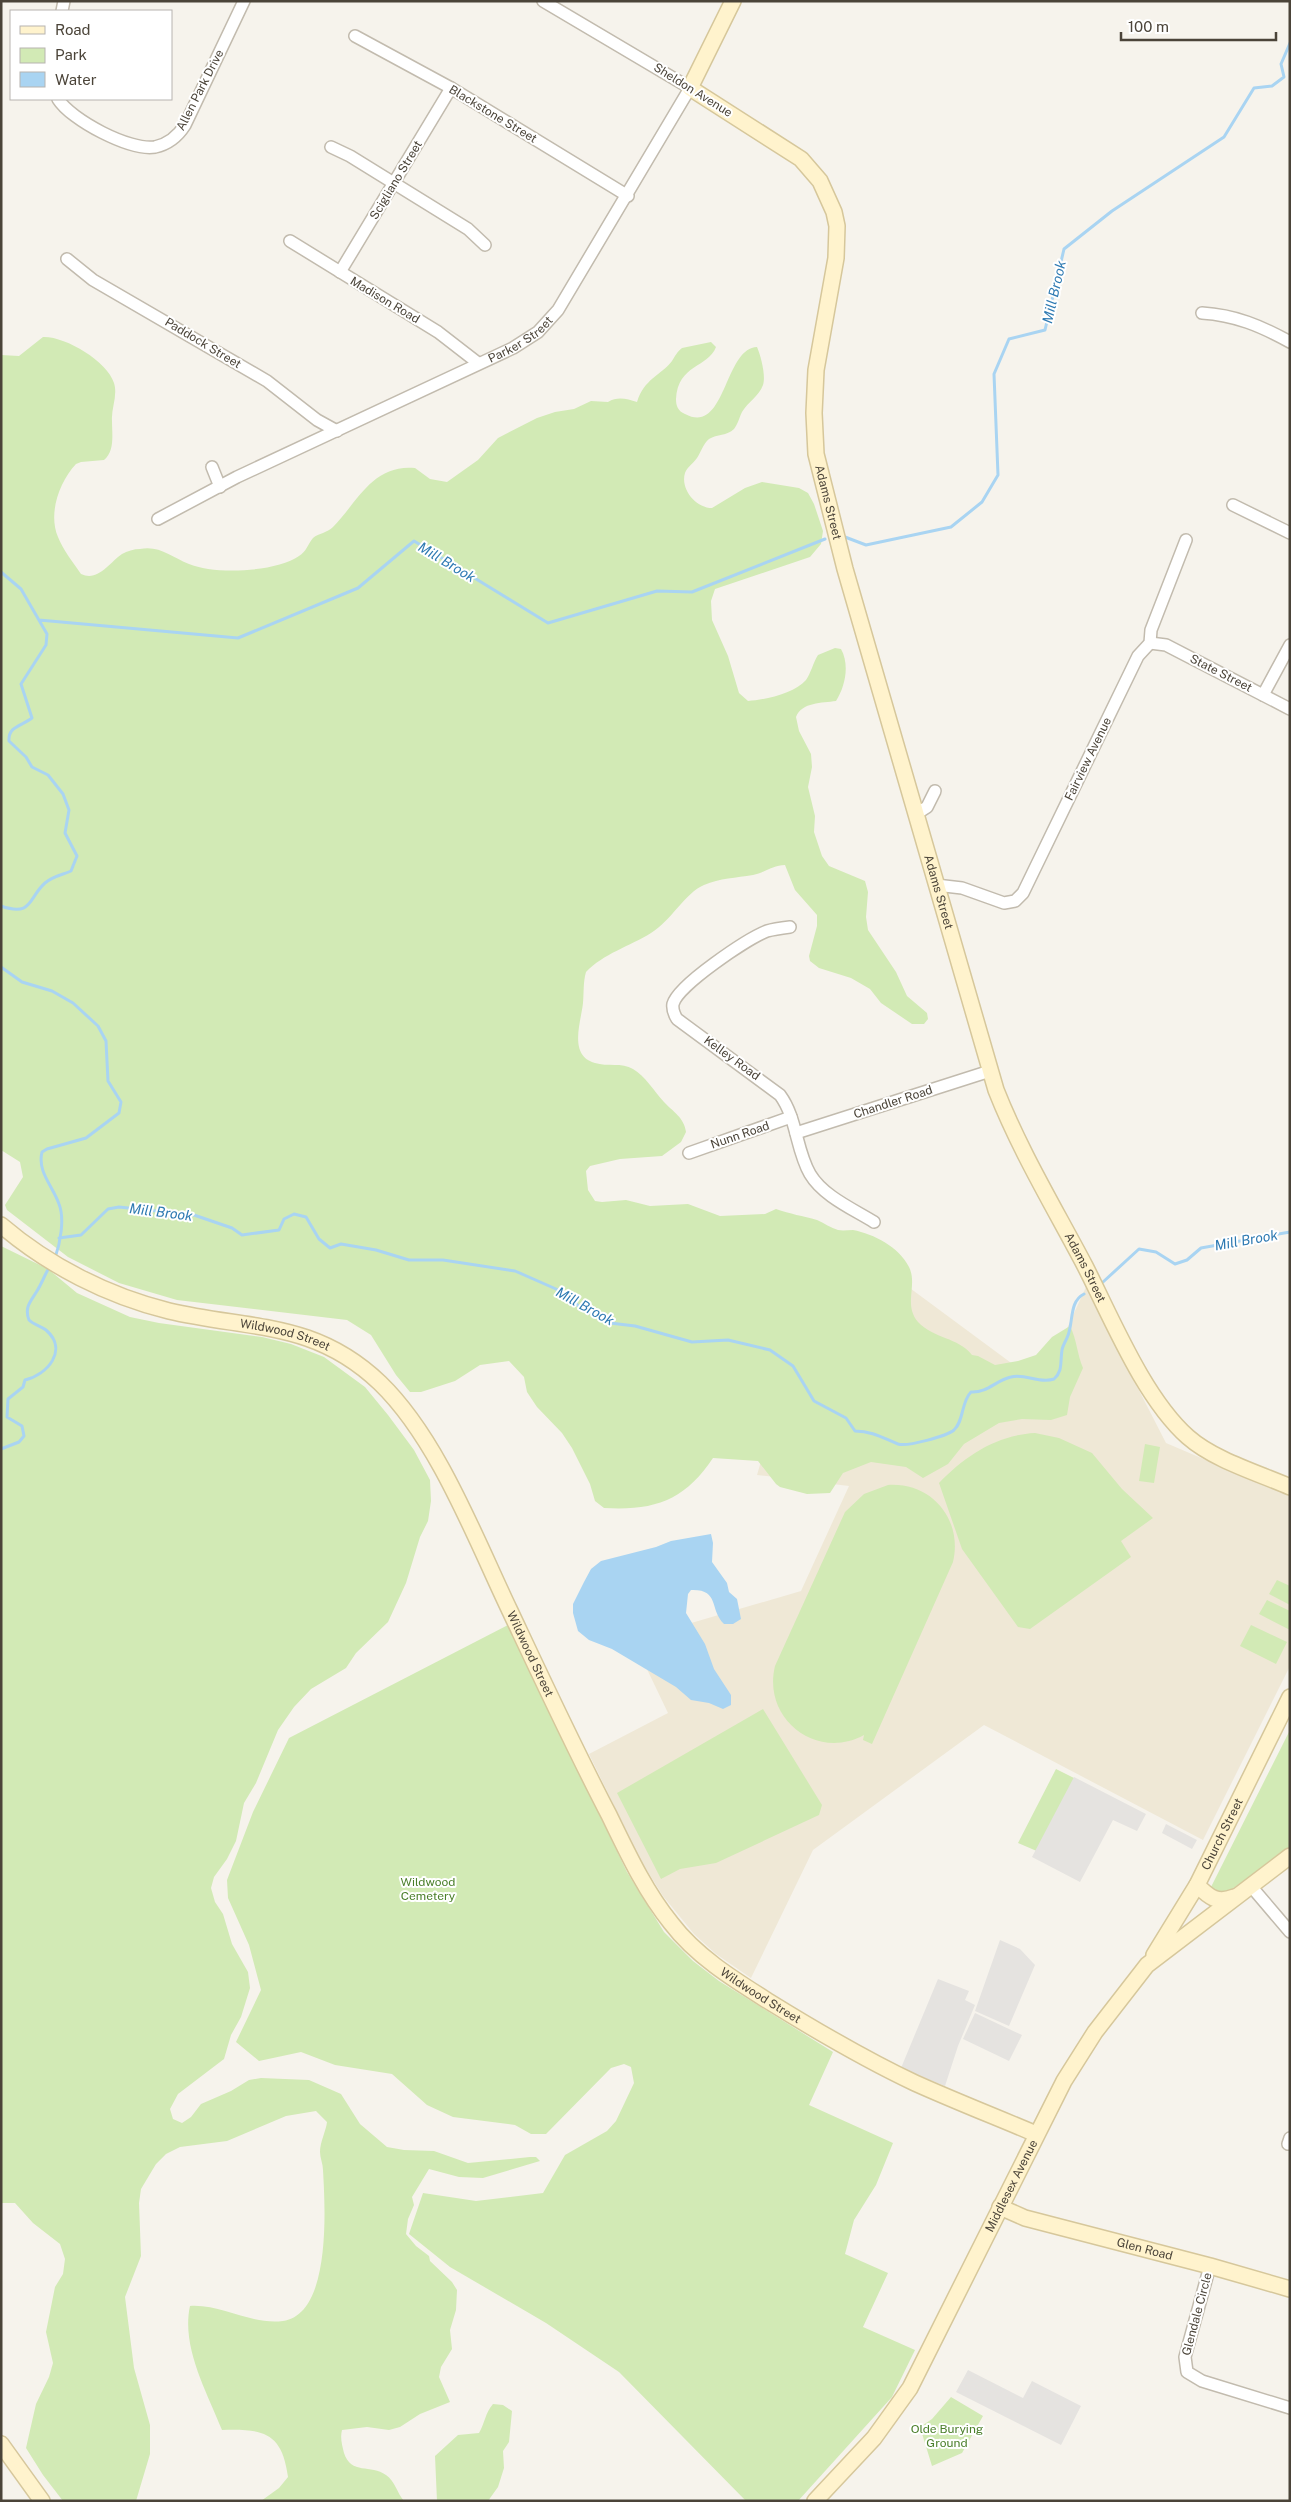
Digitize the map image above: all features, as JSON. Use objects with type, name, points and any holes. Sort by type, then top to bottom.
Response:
[{"type":"street","name":"Allen Park Drive","points":[[59,100],[78,119],[133,144],[150,147],[166,143],[175,137],[185,125],[244,1]]},
{"type":"street","name":"Sheldon Avenue","points":[[544,1],[690,88],[801,159],[820,181],[829,196]]},
{"type":"street","name":"Parker Street","points":[[158,519],[178,506],[526,341],[548,322],[568,297],[628,196],[690,88],[733,1]]},
{"type":"street","name":"Blackstone Street","points":[[355,36],[451,88],[628,196]]},
{"type":"street","name":"Scigliano Street","points":[[340,272],[451,88]]},
{"type":"street","points":[[331,147],[468,228],[485,245]]},
{"type":"street","name":"Adams Street","points":[[829,196],[834,212],[837,241],[816,370],[814,413],[816,454],[845,569],[990,1071],[1004,1110],[1073,1245],[1140,1372],[1168,1416],[1182,1432],[1199,1446],[1290,1487]]},
{"type":"street","name":"Madison Road","points":[[290,241],[452,342],[478,364]]},
{"type":"street","name":"Paddock Street","points":[[67,259],[93,280],[267,381],[317,420],[337,431]]},
{"type":"street","points":[[1202,313],[1234,317],[1259,326],[1290,342]]},
{"type":"street","points":[[212,467],[220,487]]},
{"type":"street","points":[[1234,505],[1290,533]]},
{"type":"street","name":"Fairview Avenue","points":[[936,885],[962,888],[1004,902],[1015,901],[1020,896],[1029,882],[1138,656],[1150,644],[1151,630],[1186,540]]},
{"type":"street","name":"State Street","points":[[1150,644],[1166,645],[1290,709]]},
{"type":"street","points":[[1263,695],[1290,645]]},
{"type":"street","points":[[916,814],[927,807],[935,791]]},
{"type":"street","name":"Kelley Road","points":[[790,928],[767,932],[729,952],[679,996],[673,1008],[677,1018],[778,1092],[785,1102],[804,1160],[813,1178],[835,1198],[874,1222]]},
{"type":"street","name":"Chandler Road","points":[[796,1133],[990,1071]]},
{"type":"street","name":"Nunn Road","points":[[689,1153],[791,1117]]},
{"type":"street","name":"Wildwood Street","points":[[1,1225],[63,1269],[116,1294],[151,1306],[180,1313],[274,1328],[300,1335],[329,1346],[366,1371],[390,1393],[409,1416],[444,1475],[586,1770],[636,1869],[670,1923],[696,1950],[720,1969],[806,2024],[910,2080],[1036,2134]]},
{"type":"street","name":"Church Street","points":[[1147,1966],[1180,1917],[1290,1697]]},
{"type":"street","name":"Middlesex Avenue","points":[[815,2501],[874,2438],[900,2405],[919,2372],[1036,2134],[1085,2046],[1147,1966],[1290,1856]]},
{"type":"street","points":[[1197,1885],[1214,1900],[1236,1896]]},
{"type":"street","points":[[1250,1885],[1290,1932]]},
{"type":"street","name":"Glen Road","points":[[1000,2207],[1025,2218],[1210,2266],[1290,2289]]},
{"type":"street","name":"Glendale Circle","points":[[1210,2266],[1186,2356],[1187,2372],[1202,2381],[1290,2408]]},
{"type":"street","points":[[1,2444],[42,2501]]},
{"type":"shaded area","points":[[876,1263],[1041,1385],[1086,1287],[1166,1443],[1290,1496],[1290,1666],[1203,1840],[984,1725],[813,1850],[751,1978],[716,1954],[694,1934],[663,1896],[641,1861],[589,1754],[668,1713],[633,1640],[801,1591],[849,1486],[757,1475],[766,1444]]},
{"type":"shaded area","points":[[1074,1777],[1146,1814],[1137,1831],[1113,1820],[1080,1882],[1032,1857]]},
{"type":"shaded area","points":[[1166,1824],[1197,1840],[1192,1849],[1162,1833]]},
{"type":"shaded area","points":[[1000,1940],[1020,1949],[1035,1965],[1009,2026],[975,2011]]},
{"type":"shaded area","points":[[938,1979],[969,1991],[965,2000],[975,2005],[958,2046],[945,2086],[901,2068]]},
{"type":"shaded area","points":[[975,2013],[1022,2035],[1009,2061],[963,2039]]},
{"type":"shaded area","points":[[968,2370],[1023,2398],[1032,2381],[1081,2406],[1061,2445],[956,2392]]},
{"type":"green space","points":[[43,337],[62,341],[84,351],[103,366],[110,375],[115,388],[110,452],[104,460],[76,464],[60,489],[55,509],[55,528],[60,542],[81,574],[87,576],[98,574],[124,553],[147,548],[165,552],[189,564],[214,570],[245,570],[276,566],[301,554],[313,538],[333,527],[367,487],[387,472],[400,468],[415,468],[430,479],[447,482],[478,460],[498,438],[537,418],[555,412],[574,409],[591,401],[608,402],[622,399],[637,402],[648,383],[672,361],[682,348],[711,342],[716,347],[712,354],[682,379],[676,399],[679,410],[685,414],[699,417],[709,413],[717,403],[738,361],[746,351],[757,347],[764,381],[761,389],[742,412],[734,429],[728,433],[712,437],[705,443],[697,458],[685,473],[685,485],[695,501],[700,505],[712,508],[745,488],[762,482],[799,488],[808,493],[814,504],[823,531],[821,544],[810,557],[715,589],[711,601],[712,620],[728,656],[739,693],[748,701],[771,697],[795,689],[806,680],[818,655],[835,648],[841,649],[846,669],[844,683],[836,701],[819,703],[803,708],[796,717],[799,731],[811,754],[812,767],[808,787],[815,816],[814,832],[822,856],[829,866],[865,881],[868,892],[866,917],[868,930],[896,972],[907,996],[927,1013],[928,1019],[924,1024],[912,1024],[881,1003],[870,989],[851,978],[819,968],[810,961],[809,956],[817,926],[817,915],[795,890],[785,865],[776,866],[753,875],[704,885],[691,894],[658,928],[643,938],[600,960],[586,972],[578,1038],[581,1053],[595,1063],[629,1067],[637,1072],[681,1119],[686,1132],[681,1142],[662,1156],[620,1159],[590,1166],[586,1171],[588,1190],[595,1201],[626,1200],[650,1206],[688,1204],[720,1216],[765,1214],[776,1209],[817,1220],[838,1230],[853,1230],[877,1238],[899,1253],[909,1267],[912,1281],[912,1308],[918,1322],[931,1332],[960,1345],[972,1355],[995,1365],[1018,1361],[1036,1355],[1052,1337],[1070,1326],[1083,1368],[1070,1397],[1067,1415],[1051,1420],[1022,1419],[999,1423],[964,1444],[948,1464],[923,1478],[906,1467],[871,1462],[843,1473],[830,1493],[807,1494],[780,1487],[758,1461],[713,1458],[691,1484],[667,1500],[654,1505],[639,1507],[604,1508],[595,1501],[590,1484],[572,1448],[562,1433],[537,1407],[527,1392],[524,1377],[509,1361],[480,1365],[455,1381],[421,1392],[410,1392],[396,1375],[371,1335],[347,1320],[177,1300],[119,1283],[68,1257],[7,1210],[5,1205],[23,1177],[20,1162],[1,1150],[1,355],[19,356]]},
{"type":"green space","points":[[1,1246],[48,1269],[77,1293],[130,1317],[159,1323],[262,1337],[291,1344],[324,1357],[365,1387],[414,1450],[430,1480],[431,1501],[428,1521],[420,1537],[406,1583],[388,1622],[356,1653],[346,1668],[311,1689],[294,1707],[278,1730],[256,1783],[244,1803],[236,1841],[227,1859],[214,1877],[211,1888],[215,1902],[223,1914],[232,1944],[248,1972],[250,1988],[241,2017],[231,2035],[224,2059],[178,2094],[170,2109],[173,2119],[182,2123],[191,2117],[201,2104],[231,2091],[249,2080],[261,2078],[309,2080],[341,2094],[360,2124],[387,2147],[404,2150],[434,2151],[468,2163],[530,2157],[536,2157],[540,2161],[483,2178],[459,2177],[429,2169],[412,2197],[414,2205],[408,2219],[406,2234],[416,2246],[429,2256],[430,2261],[452,2282],[457,2290],[456,2310],[450,2330],[452,2349],[441,2367],[439,2377],[450,2402],[420,2414],[400,2427],[389,2430],[367,2427],[342,2430],[341,2436],[347,2460],[356,2467],[374,2470],[386,2475],[392,2480],[404,2501],[261,2501],[279,2488],[288,2477],[281,2450],[268,2436],[259,2432],[222,2430],[192,2353],[188,2322],[190,2306],[213,2308],[259,2320],[283,2321],[299,2314],[310,2300],[318,2280],[324,2232],[324,2187],[320,2152],[327,2122],[316,2111],[286,2116],[227,2141],[180,2147],[166,2154],[156,2164],[141,2189],[139,2203],[141,2256],[125,2297],[134,2368],[150,2425],[150,2454],[136,2501],[63,2501],[43,2475],[26,2448],[36,2404],[49,2377],[53,2363],[46,2332],[55,2287],[63,2274],[65,2259],[60,2244],[33,2223],[15,2203],[1,2203]]},
{"type":"green space","points":[[1035,1433],[1059,1438],[1092,1453],[1122,1489],[1153,1518],[1121,1541],[1131,1557],[1030,1629],[1018,1627],[962,1549],[939,1483],[959,1464],[982,1449],[1007,1438]]},
{"type":"green space","points":[[1145,1444],[1160,1447],[1154,1483],[1139,1481]]},
{"type":"green space","points":[[888,1485],[904,1486],[918,1490],[931,1497],[941,1507],[948,1518],[953,1532],[955,1547],[953,1562],[872,1744],[863,1740],[864,1735],[846,1742],[828,1743],[812,1739],[797,1730],[785,1718],[777,1703],[773,1685],[775,1666],[845,1512],[864,1494]]},
{"type":"green space","points":[[1277,1580],[1290,1586],[1290,1605],[1269,1594]]},
{"type":"green space","points":[[1267,1600],[1290,1611],[1290,1630],[1259,1614]]},
{"type":"green space","name":"Wildwood Cemetery","points":[[508,1625],[627,1872],[664,1932],[693,1961],[719,1981],[833,2052],[809,2105],[893,2143],[876,2185],[854,2220],[845,2254],[888,2273],[863,2327],[915,2350],[892,2397],[798,2501],[746,2501],[619,2372],[546,2323],[450,2267],[409,2234],[423,2193],[476,2201],[543,2193],[565,2155],[607,2131],[616,2121],[634,2083],[631,2067],[624,2064],[611,2068],[546,2134],[531,2134],[515,2125],[453,2117],[427,2105],[392,2074],[335,2065],[301,2052],[259,2061],[236,2042],[261,1990],[249,1945],[228,1898],[227,1880],[253,1812],[289,1738]]},
{"type":"green space","points":[[1251,1625],[1287,1642],[1276,1664],[1240,1646]]},
{"type":"green space","points":[[763,1709],[822,1805],[819,1815],[716,1863],[680,1869],[661,1879],[617,1793]]},
{"type":"green space","points":[[1290,1730],[1290,1849],[1232,1889],[1224,1892],[1219,1891],[1211,1887]]},
{"type":"green space","points":[[1056,1769],[1078,1780],[1039,1852],[1018,1843]]},
{"type":"green space","name":"Olde Burying Ground","points":[[951,2397],[983,2416],[962,2453],[932,2466],[920,2427],[932,2419]]},
{"type":"green space","points":[[493,2404],[503,2405],[512,2411],[509,2442],[503,2451],[504,2468],[498,2487],[488,2501],[437,2501],[435,2456],[458,2435],[479,2433]]},
{"type":"water","points":[[711,1534],[713,1543],[712,1562],[727,1583],[729,1592],[737,1599],[741,1619],[733,1624],[724,1624],[719,1618],[710,1596],[700,1591],[691,1590],[688,1594],[686,1613],[705,1644],[714,1669],[731,1695],[731,1705],[723,1709],[709,1703],[691,1700],[676,1687],[612,1649],[589,1640],[578,1631],[573,1613],[573,1604],[591,1569],[601,1561],[656,1547],[671,1541]]},
{"type":"waterway","name":"Mill Brook","points":[[845,537],[866,545],[951,527],[982,502],[998,475],[994,374],[1009,339],[1045,330],[1064,249],[1112,211],[1224,137],[1254,88],[1272,86],[1284,77],[1281,64],[1290,43]]},
{"type":"waterway","name":"Mill Brook","points":[[39,620],[238,638],[358,588],[414,541],[548,623],[657,591],[692,592],[825,539]]},
{"type":"waterway","points":[[1,572],[21,589],[47,634],[46,645],[21,684],[32,718],[13,729],[9,736],[9,741],[26,757],[32,767],[48,775],[63,794],[69,810],[65,833],[77,856],[71,871],[54,877],[45,883],[25,908],[11,909],[1,906]]},
{"type":"waterway","points":[[1,967],[22,982],[52,991],[73,1003],[98,1026],[106,1041],[108,1081],[121,1102],[119,1113],[86,1138],[42,1152],[42,1166],[46,1179],[56,1197],[62,1217],[60,1239],[55,1258]]},
{"type":"waterway","name":"Mill Brook","points":[[59,1238],[81,1235],[108,1209],[119,1207],[194,1215],[232,1228],[242,1235],[279,1230],[284,1219],[294,1214],[306,1217],[319,1239],[330,1248],[341,1244],[376,1250],[409,1260],[443,1260],[515,1271],[556,1289],[584,1310],[610,1323],[635,1326],[692,1342],[728,1340],[770,1350],[793,1366],[814,1401],[846,1418],[855,1431],[872,1434],[903,1445],[927,1440],[954,1430],[971,1392],[977,1392],[1016,1376],[1043,1380],[1054,1379],[1060,1369],[1062,1350],[1070,1327],[1074,1306],[1076,1301],[1084,1294]]},
{"type":"waterway","name":"Mill Brook","points":[[1103,1282],[1139,1249],[1156,1252],[1175,1264],[1187,1260],[1201,1248],[1290,1232]]},
{"type":"waterway","points":[[1,1449],[19,1442],[24,1436],[22,1426],[7,1417],[8,1399],[23,1387],[25,1380],[41,1373],[52,1361],[55,1353],[56,1346],[53,1338],[46,1330],[29,1320],[27,1311],[50,1266]]}]
